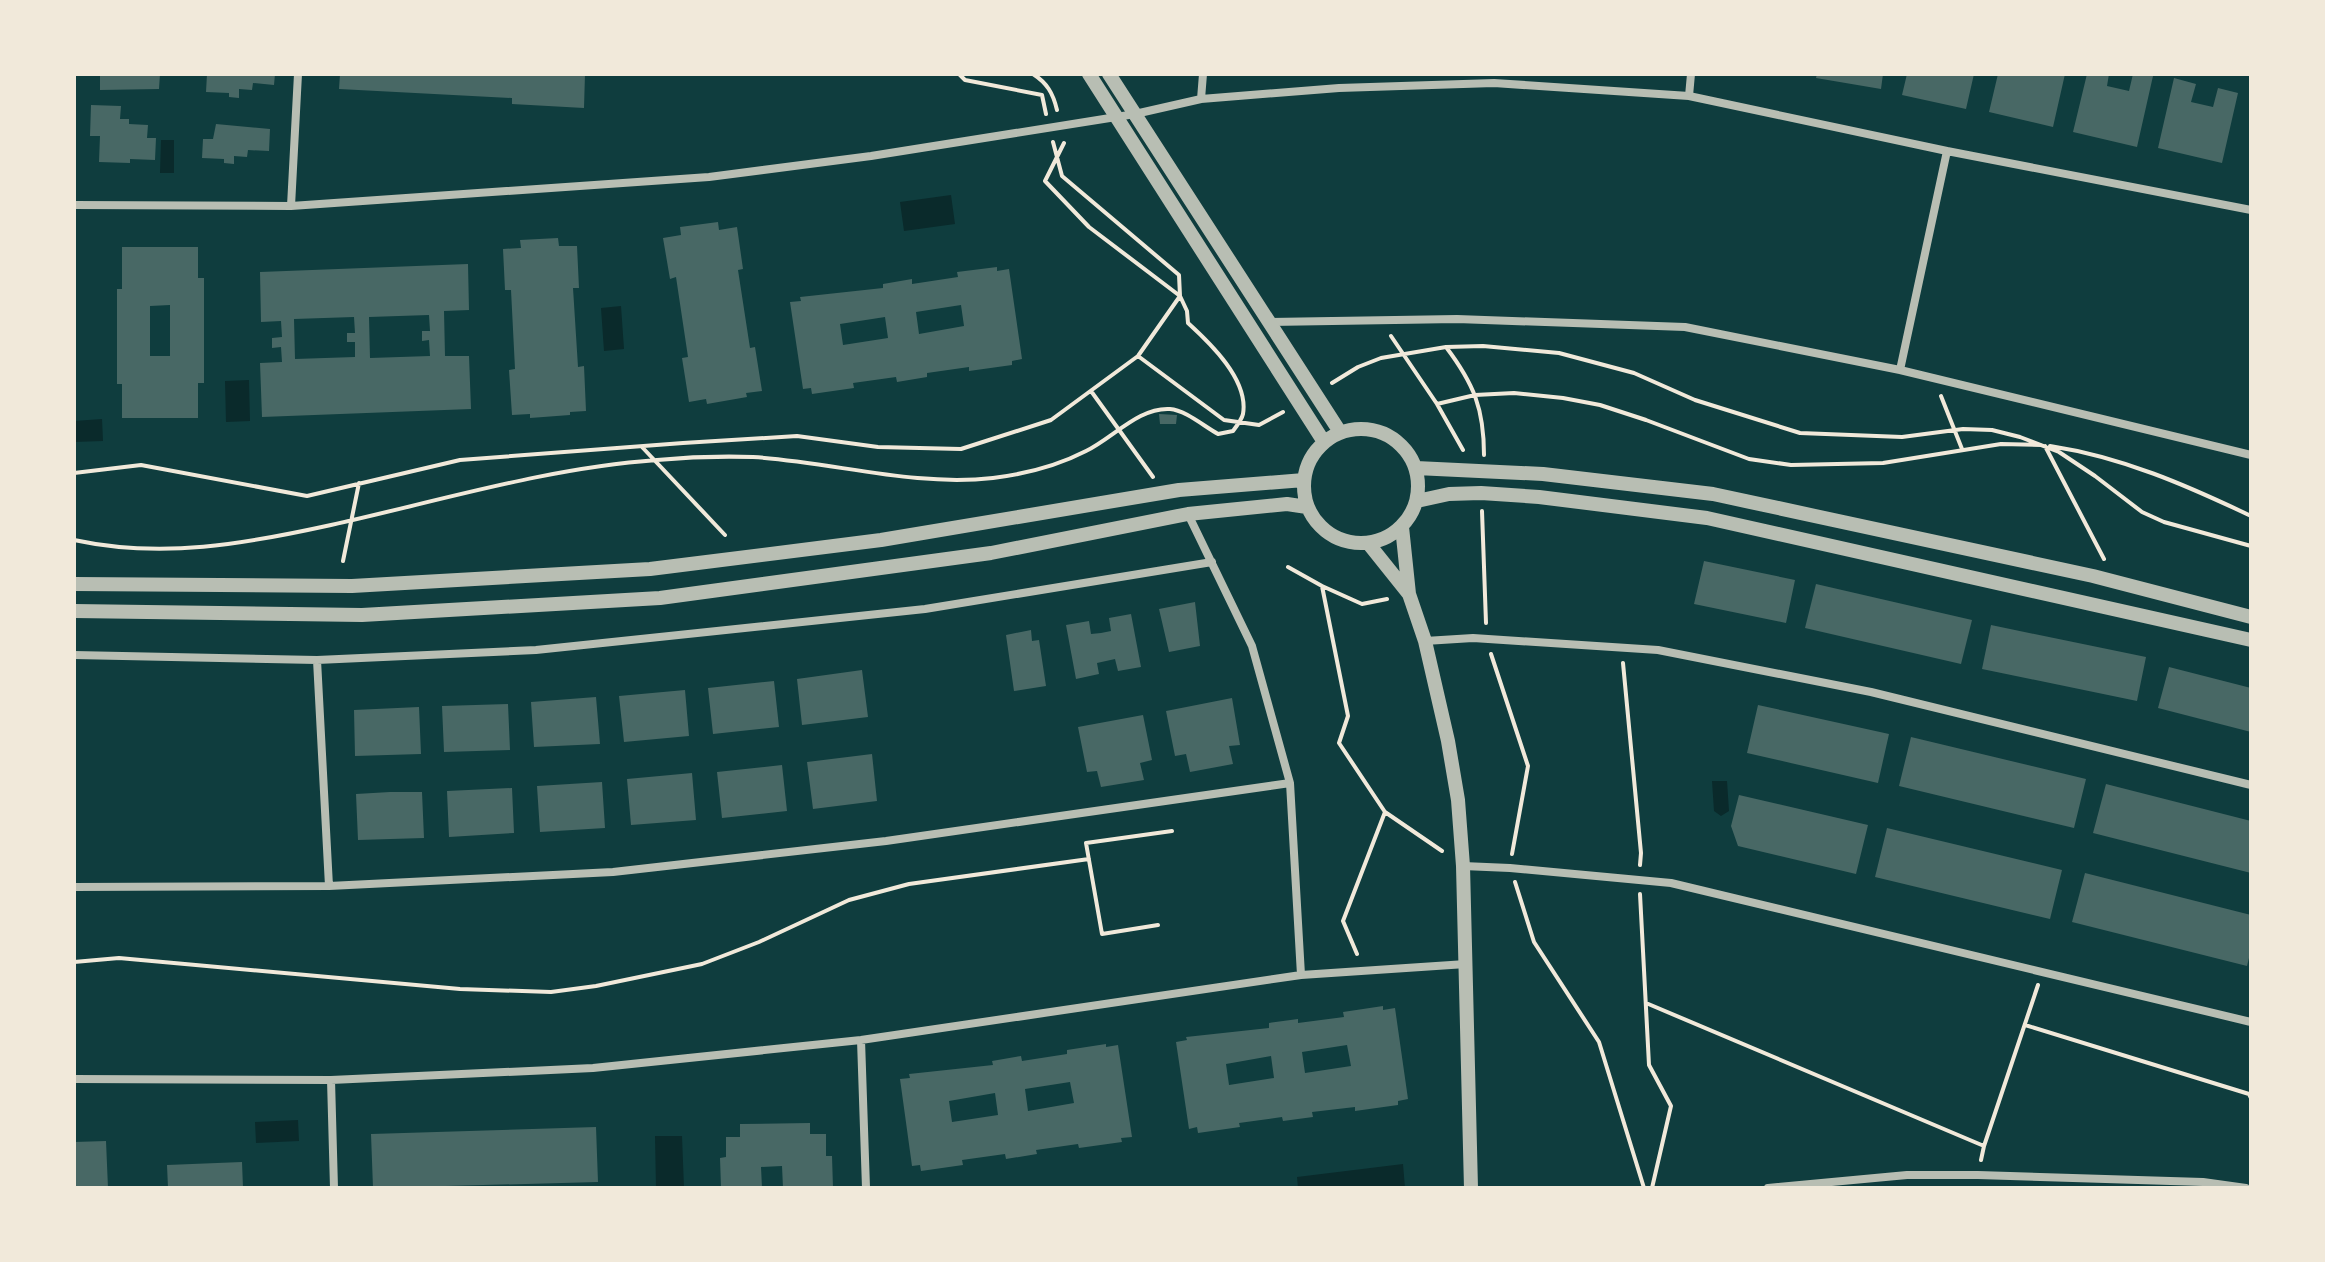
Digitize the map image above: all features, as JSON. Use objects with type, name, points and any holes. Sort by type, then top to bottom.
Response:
[{"type":"street","points":[[291,206],[298,74]]},
{"type":"street","points":[[1089,74],[1324,442]]},
{"type":"street","points":[[1109,74],[1340,432]]},
{"type":"street","points":[[1201,99],[1203,74]]},
{"type":"street","points":[[1689,96],[1691,74]]},
{"type":"street","points":[[74,205],[291,206],[709,177],[1049,128],[1201,99],[1339,88],[1494,83],[1689,96],[1947,151],[2251,210]]},
{"type":"street","points":[[1900,370],[1947,151]]},
{"type":"street","points":[[1268,322],[1457,319],[1685,327],[1900,370],[2251,455]]},
{"type":"street","points":[[1367,428],[1384,433],[1400,443],[1416,468],[1419,478],[1417,501],[1402,527],[1391,535],[1368,543],[1343,541],[1329,534],[1307,507],[1304,480],[1312,457],[1324,442],[1340,432],[1367,428]]},
{"type":"street","points":[[1416,468],[1543,474],[1713,494],[2117,582],[2251,617]]},
{"type":"street","points":[[74,584],[352,586],[650,569],[881,540],[1161,493],[1304,480]]},
{"type":"street","points":[[1417,501],[1449,494],[1481,493],[1539,497],[1707,518],[2251,640]]},
{"type":"street","points":[[74,611],[362,615],[660,598],[991,553],[1188,514],[1287,504],[1307,507]]},
{"type":"street","points":[[1188,514],[1252,646],[1290,783],[1301,975]]},
{"type":"street","points":[[1402,527],[1409,594],[1425,641],[1458,800],[1463,866],[1471,1188]]},
{"type":"street","points":[[1368,543],[1409,594]]},
{"type":"street","points":[[74,655],[317,660],[536,650],[925,609],[1212,562]]},
{"type":"street","points":[[1425,641],[1486,639],[1658,650],[1871,692],[2251,785]]},
{"type":"street","points":[[317,660],[329,886]]},
{"type":"street","points":[[74,887],[329,886],[613,872],[886,841],[1290,783]]},
{"type":"street","points":[[1463,866],[1671,883],[2251,1022]]},
{"type":"street","points":[[74,1079],[331,1080],[593,1068],[861,1040],[1301,975],[1466,964]]},
{"type":"street","points":[[861,1040],[866,1188]]},
{"type":"street","points":[[331,1080],[334,1188]]},
{"type":"street","points":[[1768,1188],[1907,1175],[2203,1182],[2246,1188]]},
{"type":"path","points":[[74,540],[126,547],[221,547],[592,466],[654,460],[755,457],[892,476],[951,480],[995,478],[1048,467],[1087,451],[1150,410],[1174,409],[1218,434],[1233,431],[1243,415],[1240,393],[1229,367],[1213,346],[1188,323],[1187,311],[1180,296],[1179,275],[1062,176],[1042,95],[965,80],[959,74]]},
{"type":"path","points":[[1033,74],[1054,95],[1056,107]]},
{"type":"path","points":[[1064,145],[1045,181],[1089,227],[1180,296]]},
{"type":"path","points":[[74,473],[141,465],[307,496],[460,460],[797,436],[878,447],[961,449],[1051,420],[1138,356],[1180,296]]},
{"type":"path","points":[[1382,320],[1478,472]]},
{"type":"path","points":[[1313,394],[1358,367],[1401,354],[1446,347],[1483,346],[1559,353],[1634,373],[1695,400],[1800,433],[1902,437],[1955,430],[1992,430],[2045,445],[2095,476],[2142,512],[2164,522],[2251,546]]},
{"type":"path","points":[[1446,347],[1469,381],[1484,425],[1478,472]]},
{"type":"path","points":[[1138,356],[1224,420],[1259,425],[1299,403]]},
{"type":"path","points":[[1933,378],[1962,449]]},
{"type":"path","points":[[1091,391],[1121,430],[1161,493]]},
{"type":"path","points":[[1437,404],[1475,395],[1514,393],[1600,405],[1749,459],[1791,465],[1883,463],[2001,444],[2045,445],[2086,451],[2154,472],[2251,516]]},
{"type":"path","points":[[2045,445],[2117,582]]},
{"type":"path","points":[[642,447],[725,535]]},
{"type":"path","points":[[343,561],[359,483]]},
{"type":"path","points":[[1481,493],[1486,639],[1528,766],[1510,868],[1534,942],[1599,1042],[1644,1188]]},
{"type":"path","points":[[1288,567],[1362,604],[1409,594]]},
{"type":"path","points":[[1322,586],[1348,716],[1339,743],[1385,812],[1463,866]]},
{"type":"path","points":[[1626,648],[1622,669],[1641,853],[1639,880],[1649,1065],[1671,1106],[1652,1188]]},
{"type":"path","points":[[1364,971],[1343,921],[1385,812]]},
{"type":"path","points":[[1158,925],[1102,934],[1086,843],[1172,831]]},
{"type":"path","points":[[74,962],[119,958],[460,989],[551,992],[702,964],[759,942],[849,900],[909,884],[1089,859]]},
{"type":"path","points":[[1978,1175],[1984,1146],[2042,973]]},
{"type":"path","points":[[1646,1003],[1984,1146]]},
{"type":"path","points":[[2025,1025],[2182,1072],[2249,1094],[2251,1098]]},
{"type":"water","points":[[161,140],[174,140],[174,173],[160,173]]},
{"type":"water","points":[[951,195],[955,224],[904,231],[900,202]]},
{"type":"water","points":[[621,306],[624,349],[604,351],[601,308]]},
{"type":"water","points":[[249,380],[250,421],[226,422],[225,381]]},
{"type":"water","points":[[102,419],[103,441],[74,442],[74,421]]},
{"type":"water","points":[[1712,781],[1727,781],[1729,811],[1721,816],[1714,811]]},
{"type":"water","points":[[298,1120],[299,1141],[256,1143],[255,1122]]},
{"type":"water","points":[[655,1136],[682,1136],[684,1188],[656,1188]]},
{"type":"water","points":[[1403,1164],[1405,1188],[1298,1188],[1297,1177]]},
{"type":"building","points":[[100,74],[160,74],[159,89],[100,90]]},
{"type":"building","points":[[207,74],[275,74],[274,85],[253,83],[252,90],[239,89],[239,98],[229,97],[229,93],[206,92]]},
{"type":"building","points":[[340,74],[585,74],[584,108],[512,104],[512,98],[339,89]]},
{"type":"building","points":[[1817,74],[1883,74],[1881,89],[1816,78]]},
{"type":"building","points":[[1907,74],[1974,74],[1966,109],[1902,95]]},
{"type":"building","points":[[1998,74],[2065,74],[2053,127],[1989,112]]},
{"type":"building","points":[[2087,74],[2109,74],[2107,86],[2129,91],[2133,74],[2153,76],[2137,147],[2073,132]]},
{"type":"building","points":[[2174,78],[2196,84],[2191,102],[2213,107],[2218,88],[2238,93],[2222,163],[2158,148]]},
{"type":"building","points":[[91,105],[121,106],[120,119],[129,119],[129,124],[148,125],[147,138],[156,138],[155,160],[99,162],[100,136],[90,136]]},
{"type":"building","points":[[216,124],[270,129],[269,151],[248,150],[247,157],[234,156],[234,164],[224,163],[224,159],[202,158],[203,139],[213,139]]},
{"type":"building","points":[[718,222],[719,230],[737,227],[743,269],[738,270],[750,348],[755,347],[762,391],[707,404],[706,399],[689,402],[682,358],[688,357],[676,277],[670,279],[663,238],[681,235],[680,227]]},
{"type":"building","points":[[558,238],[559,246],[577,246],[579,288],[573,288],[578,367],[584,366],[586,411],[530,418],[530,414],[512,415],[509,370],[515,369],[511,290],[505,290],[503,249],[521,248],[520,240]]},
{"type":"building","points":[[122,247],[198,247],[198,278],[204,278],[204,383],[198,383],[198,418],[122,418],[122,384],[117,384],[117,289],[122,289]],"holes":[[[170,305],[170,356],[150,356],[150,306]]]},
{"type":"building","points":[[468,264],[469,310],[444,311],[445,356],[469,356],[471,409],[262,417],[260,363],[282,362],[281,347],[272,348],[272,338],[282,337],[281,321],[261,322],[260,272]],"holes":[[[429,315],[430,331],[422,331],[422,341],[429,340],[430,356],[370,358],[369,317]],[[354,317],[355,333],[347,333],[347,342],[355,342],[355,357],[295,359],[294,319]]]},
{"type":"building","points":[[997,267],[997,271],[1009,269],[1022,359],[1012,361],[1012,365],[927,373],[927,377],[897,382],[896,377],[853,383],[854,388],[812,394],[811,388],[803,389],[790,302],[801,301],[800,297],[883,288],[883,284],[912,279],[912,284],[958,277],[957,272]],"holes":[[[961,305],[964,326],[919,334],[916,312]],[[885,317],[888,338],[843,345],[840,324]]]},
{"type":"building","points":[[1159,414],[1177,415],[1176,424],[1160,424]]},
{"type":"building","points":[[1704,561],[1795,580],[1786,623],[1694,604]]},
{"type":"building","points":[[1816,584],[1972,620],[1961,664],[1805,628]]},
{"type":"building","points":[[1195,602],[1200,646],[1169,652],[1159,609]]},
{"type":"building","points":[[1131,614],[1141,667],[1118,671],[1115,659],[1097,663],[1099,674],[1076,679],[1066,625],[1089,621],[1091,634],[1101,633],[1111,631],[1109,618]]},
{"type":"building","points":[[1991,625],[2146,657],[2137,701],[1982,669]]},
{"type":"building","points":[[1031,630],[1032,641],[1039,640],[1046,686],[1014,691],[1006,635]]},
{"type":"building","points":[[2169,667],[2251,688],[2251,732],[2158,708]]},
{"type":"building","points":[[862,670],[868,717],[802,725],[797,679]]},
{"type":"building","points":[[774,681],[779,727],[713,734],[708,688]]},
{"type":"building","points":[[685,690],[689,736],[624,742],[619,696]]},
{"type":"building","points":[[596,697],[600,744],[534,747],[531,702]]},
{"type":"building","points":[[1232,698],[1240,745],[1229,746],[1233,764],[1190,772],[1186,754],[1175,756],[1166,711]]},
{"type":"building","points":[[508,704],[510,750],[444,752],[442,706]]},
{"type":"building","points":[[1758,705],[1889,734],[1878,783],[1747,753]]},
{"type":"building","points":[[419,707],[421,754],[355,756],[354,710]]},
{"type":"building","points":[[1143,715],[1152,760],[1140,763],[1144,780],[1101,787],[1097,771],[1087,772],[1078,727]]},
{"type":"building","points":[[1911,737],[2086,779],[2074,828],[1899,786]]},
{"type":"building","points":[[872,754],[877,801],[813,809],[807,762]]},
{"type":"building","points":[[782,765],[787,811],[722,818],[717,772]]},
{"type":"building","points":[[692,773],[696,820],[631,825],[627,779]]},
{"type":"building","points":[[602,782],[605,828],[540,832],[537,786]]},
{"type":"building","points":[[2106,784],[2251,821],[2251,873],[2093,833]]},
{"type":"building","points":[[512,788],[514,833],[449,837],[447,791]]},
{"type":"building","points":[[422,792],[424,838],[358,840],[356,794]]},
{"type":"building","points":[[1739,795],[1868,825],[1856,874],[1738,846],[1731,826]]},
{"type":"building","points":[[1887,828],[2062,870],[2050,919],[1875,877]]},
{"type":"building","points":[[2085,873],[2251,915],[2251,950],[2247,966],[2072,922]]},
{"type":"building","points":[[1383,1006],[1383,1010],[1395,1008],[1408,1099],[1398,1101],[1398,1105],[1355,1111],[1355,1107],[1312,1112],[1313,1117],[1283,1121],[1282,1117],[1198,1133],[1197,1127],[1189,1129],[1176,1042],[1187,1040],[1186,1037],[1269,1028],[1269,1023],[1344,1017],[1343,1012]],"holes":[[[1347,1045],[1351,1066],[1305,1073],[1302,1052]],[[1271,1056],[1274,1078],[1229,1085],[1226,1064]]]},
{"type":"building","points":[[1118,1045],[1132,1137],[1121,1138],[1122,1142],[1079,1148],[1078,1144],[1036,1150],[1037,1154],[1006,1159],[1005,1154],[962,1160],[963,1165],[921,1171],[920,1165],[912,1166],[900,1079],[910,1078],[909,1074],[993,1065],[992,1061],[1021,1056],[1022,1061],[1067,1054],[1067,1050]],"holes":[[[1070,1082],[1074,1103],[1028,1111],[1025,1089]],[[995,1093],[998,1115],[952,1122],[949,1101]]]},
{"type":"building","points":[[810,1123],[810,1134],[826,1134],[826,1156],[832,1156],[833,1188],[783,1188],[782,1166],[761,1167],[762,1188],[721,1188],[720,1158],[726,1157],[726,1137],[740,1137],[740,1124]]},
{"type":"building","points":[[596,1127],[598,1182],[373,1188],[371,1134]]},
{"type":"building","points":[[106,1141],[108,1188],[74,1188],[74,1142]]},
{"type":"building","points":[[242,1162],[243,1188],[168,1188],[167,1165]]}]
